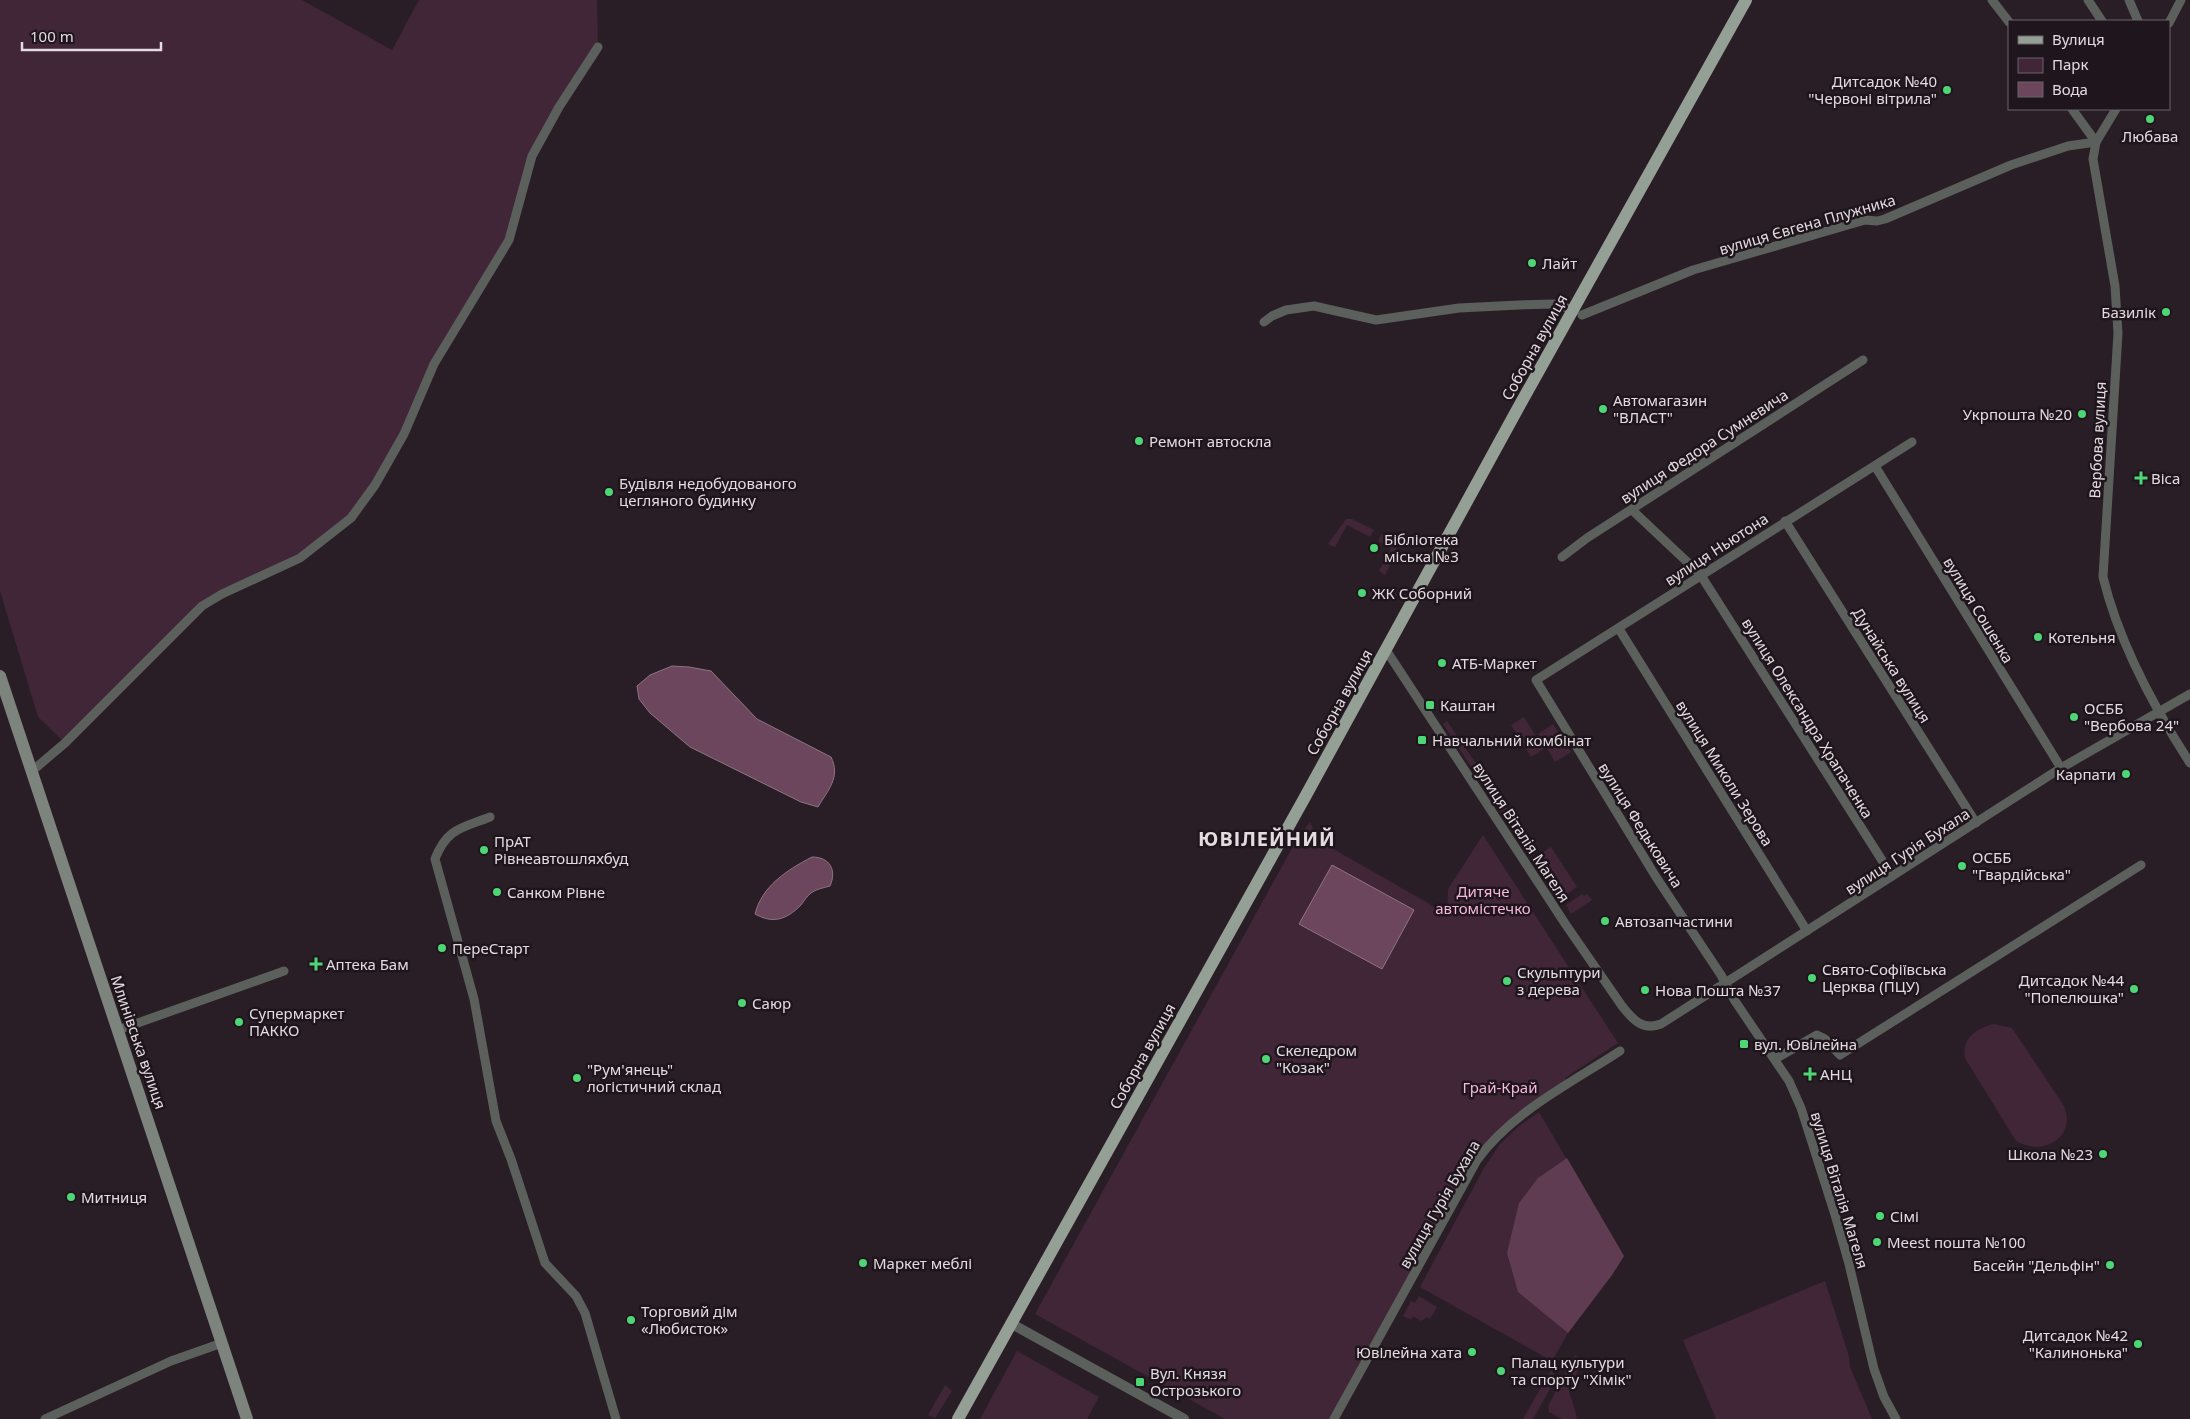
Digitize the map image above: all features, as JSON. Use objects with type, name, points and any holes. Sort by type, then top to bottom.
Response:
[{"type":"main road","name":"Соборна вулиця","points":[[958,1419],[1386,650],[1577,312],[1746,0]]},
{"type":"main road","name":"Млинівська вулиця","points":[[0,676],[247,1419]]},
{"type":"street","points":[[1992,0],[2008,21]]},
{"type":"street","points":[[2088,0],[2101,20]]},
{"type":"street","points":[[2129,0],[2138,20]]},
{"type":"street","points":[[2170,20],[2181,0]]},
{"type":"street","points":[[32,771],[65,743],[202,606],[222,594],[300,558],[351,518],[385,468],[404,434],[434,364],[505,247],[518,210],[532,156],[559,107],[598,47]]},
{"type":"street","points":[[2073,110],[2096,142],[2115,110]]},
{"type":"street","name":"вулиця Євгена Плужника","points":[[1577,312],[1693,270],[1866,220],[1877,221],[1885,219],[2011,166],[2068,146],[2096,142]]},
{"type":"street","name":"Вербова вулиця","points":[[2096,142],[2093,159],[2115,286],[2118,333],[2103,577],[2117,623],[2158,710],[2190,762]]},
{"type":"street","points":[[1264,322],[1286,310],[1314,306],[1376,320],[1459,308],[1520,305],[1554,304],[1577,312]]},
{"type":"street","name":"вулиця Федора Сумневича","points":[[1562,557],[1587,538],[1863,360]]},
{"type":"street","name":"вулиця Ньютона","points":[[1536,680],[1619,629],[1700,574],[1912,442]]},
{"type":"street","name":"вулиця Сошенка","points":[[1875,466],[2061,768]]},
{"type":"street","name":"вулиця Олександра Храпаченка","points":[[1632,510],[1700,574],[1892,876]]},
{"type":"street","name":"Дунайська вулиця","points":[[1785,521],[1976,824]]},
{"type":"street","name":"вулиця Миколи Зерова","points":[[1619,629],[1807,931]]},
{"type":"street","name":"вулиця Віталія Магеля","points":[[1386,650],[1566,925],[1630,1017],[1640,1025]]},
{"type":"street","name":"вулиця Федьковича","points":[[1536,680],[1656,877],[1726,983]]},
{"type":"street","name":"вулиця Гурія Бухала","points":[[1640,1025],[1652,1028],[1662,1024],[2061,768],[2158,710],[2190,694]]},
{"type":"street","points":[[490,817],[452,832],[441,845],[435,859],[474,999],[496,1122],[511,1158],[546,1262],[576,1296],[585,1314],[616,1419]]},
{"type":"street","points":[[1775,1059],[1817,1035],[1826,1039],[1840,1055],[2141,865]]},
{"type":"street","points":[[118,1030],[284,971]]},
{"type":"street","name":"вулиця Віталія Магеля","points":[[1726,983],[1735,1001],[1790,1081],[1801,1108],[1849,1264],[1874,1369],[1884,1397],[1896,1419]]},
{"type":"street","name":"вулиця Гурія Бухала","points":[[1334,1419],[1477,1160],[1491,1141],[1510,1123],[1620,1051]]},
{"type":"street","points":[[1012,1324],[1184,1419]]},
{"type":"street","points":[[45,1419],[171,1361],[222,1343]]},
{"type":"green space","points":[[0,0],[302,0],[392,50],[419,0],[597,0],[598,47],[532,156],[509,240],[434,364],[375,485],[327,539],[202,606],[65,743],[38,717],[0,591]]},
{"type":"green space","points":[[1346,519],[1352,519],[1374,530],[1370,537],[1347,525],[1335,547],[1328,544]]},
{"type":"green space","points":[[1382,534],[1395,542],[1397,551],[1385,575],[1379,571],[1391,549],[1378,541]]},
{"type":"green space","points":[[1524,717],[1544,749],[1531,757],[1511,725]]},
{"type":"green space","points":[[1447,721],[1516,822],[1510,826],[1443,724]]},
{"type":"green space","points":[[1553,724],[1571,752],[1555,762],[1538,734]]},
{"type":"green space","points":[[1310,822],[1317,839],[1321,842],[1428,903],[1447,917],[1448,889],[1483,835],[1618,1043],[1565,1078],[1569,1084],[1491,1141],[1334,1419],[1225,1419],[1035,1314],[1296,841]]},
{"type":"green space","points":[[1551,847],[1577,887],[1561,898],[1534,858]]},
{"type":"green space","points":[[1582,894],[1584,896],[1587,894],[1592,900],[1571,914],[1566,905]]},
{"type":"green space","points":[[1994,1024],[2012,1028],[2064,1106],[2067,1117],[2066,1127],[2062,1135],[2055,1141],[2037,1147],[2016,1141],[1965,1058],[1965,1045],[1971,1035],[1981,1028]]},
{"type":"green space","points":[[1539,1112],[1624,1256],[1568,1333],[1552,1361],[1420,1287],[1484,1168],[1500,1144],[1519,1126]]},
{"type":"green space","points":[[1825,1281],[1849,1356],[1850,1367],[1872,1419],[1716,1419],[1683,1340]]},
{"type":"green space","points":[[1419,1296],[1437,1307],[1430,1319],[1427,1317],[1421,1321],[1413,1316],[1411,1320],[1403,1316],[1411,1301],[1415,1303]]},
{"type":"green space","points":[[1017,1351],[1099,1397],[1087,1419],[980,1419]]},
{"type":"green space","points":[[1575,1355],[1582,1361],[1569,1391],[1577,1417],[1576,1419],[1562,1419],[1549,1412],[1548,1406]]},
{"type":"green space","points":[[1551,1370],[1555,1380],[1533,1419],[1523,1419]]},
{"type":"green space","points":[[945,1385],[952,1391],[935,1418],[928,1415]]},
{"type":"shaded area","points":[[1567,1158],[1624,1256],[1568,1333],[1518,1292],[1507,1253],[1519,1203],[1538,1178]]},
{"type":"water","points":[[672,666],[711,671],[757,719],[831,757],[834,764],[834,777],[818,807],[801,802],[690,747],[650,713],[639,699],[637,686],[650,675]]},
{"type":"water","points":[[812,857],[823,859],[830,866],[833,875],[830,886],[813,892],[801,905],[785,917],[774,920],[755,914],[763,895],[777,880],[794,867]]},
{"type":"water","points":[[1332,865],[1414,910],[1382,969],[1299,924]]},
{"type":"place","name":"Дитсадок №40 \"Червоні вітрила\"","points":[[1947,90]]},
{"type":"place","name":"Любава","points":[[2150,119]]},
{"type":"place","name":"Лайт","points":[[1532,263]]},
{"type":"place","name":"Базилік","points":[[2166,312]]},
{"type":"place","name":"Автомагазин \"ВЛАСТ\"","points":[[1603,409]]},
{"type":"place","name":"Укрпошта №20","points":[[2082,414]]},
{"type":"place","name":"Ремонт автоскла","points":[[1139,441]]},
{"type":"place","name":"Віса","points":[[2141,478]]},
{"type":"place","name":"Будівля недобудованого цегляного будинку","points":[[609,492]]},
{"type":"place","name":"Бібліотека міська №3","points":[[1374,548]]},
{"type":"place","name":"ЖК Соборний","points":[[1362,593]]},
{"type":"place","name":"Котельня","points":[[2038,637]]},
{"type":"place","name":"АТБ-Маркет","points":[[1442,663]]},
{"type":"place","name":"Каштан","points":[[1430,705]]},
{"type":"place","name":"ОСББ \"Вербова 24\"","points":[[2074,717]]},
{"type":"place","name":"Навчальний комбінат","points":[[1422,740]]},
{"type":"place","name":"Карпати","points":[[2126,774]]},
{"type":"place","name":"ПрАТ Рівнеавтошляхбуд","points":[[484,850]]},
{"type":"place","name":"ОСББ \"Гвардійська\"","points":[[1962,866]]},
{"type":"place","name":"Санком Рівне","points":[[497,892]]},
{"type":"place","name":"Автозапчастини","points":[[1605,921]]},
{"type":"place","name":"ПереСтарт","points":[[442,948]]},
{"type":"place","name":"Аптека Бам","points":[[316,964]]},
{"type":"place","name":"Свято-Софіївська Церква (ПЦУ)","points":[[1812,978]]},
{"type":"place","name":"Скульптури з дерева","points":[[1507,981]]},
{"type":"place","name":"Дитсадок №44 \"Попелюшка\"","points":[[2134,989]]},
{"type":"place","name":"Нова Пошта №37","points":[[1645,990]]},
{"type":"place","name":"Саюр","points":[[742,1003]]},
{"type":"place","name":"Супермаркет ПАККО","points":[[239,1022]]},
{"type":"place","name":"вул. Ювілейна","points":[[1744,1044]]},
{"type":"place","name":"Скеледром \"Козак\"","points":[[1266,1059]]},
{"type":"place","name":"АНЦ","points":[[1810,1074]]},
{"type":"place","name":"\"Рум'янець\" логістичний склад","points":[[577,1078]]},
{"type":"place","name":"Школа №23","points":[[2103,1154]]},
{"type":"place","name":"Митниця","points":[[71,1197]]},
{"type":"place","name":"Сімі","points":[[1880,1216]]},
{"type":"place","name":"Meest пошта №100","points":[[1877,1242]]},
{"type":"place","name":"Маркет меблі","points":[[863,1263]]},
{"type":"place","name":"Басейн \"Дельфін\"","points":[[2110,1265]]},
{"type":"place","name":"Торговий дім «Любисток»","points":[[631,1320]]},
{"type":"place","name":"Дитсадок №42 \"Калинонька\"","points":[[2138,1344]]},
{"type":"place","name":"Ювілейна хата","points":[[1472,1352]]},
{"type":"place","name":"Палац культури та спорту \"Хімік\"","points":[[1501,1371]]},
{"type":"place","name":"Вул. Князя Острозького","points":[[1140,1382]]},
{"type":"district","name":"ЮВІЛЕЙНИЙ","points":[[1267,838]]},
{"type":"park label","name":"Дитяче автомістечко","points":[[1483,900]]},
{"type":"park label","name":"Грай-Край","points":[[1500,1087]]}]
